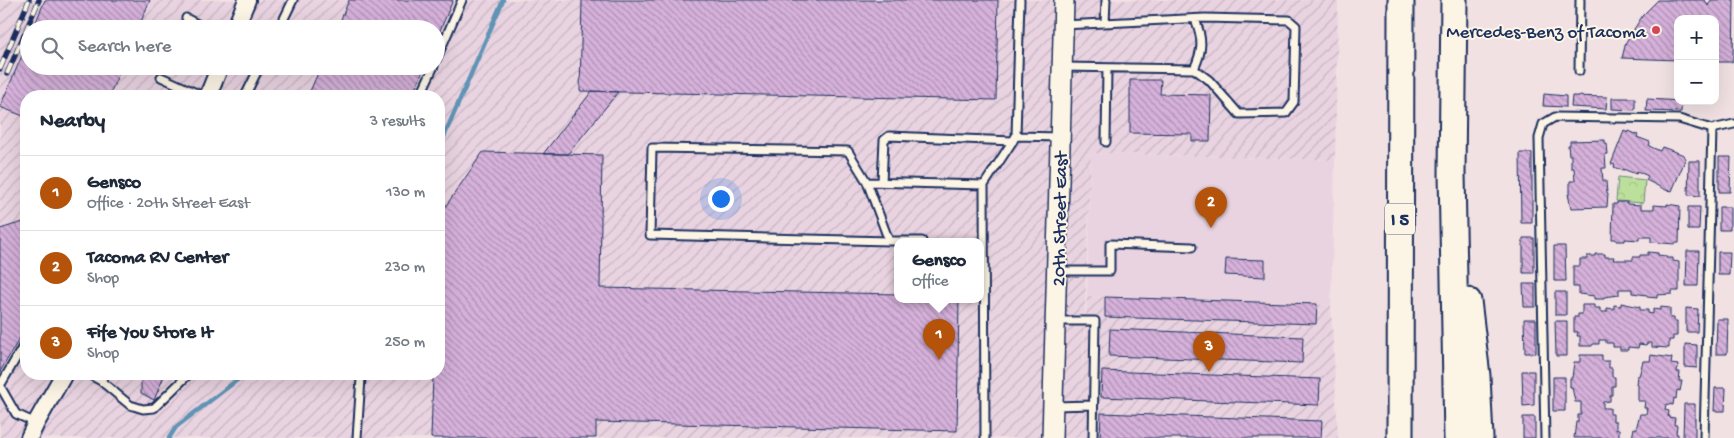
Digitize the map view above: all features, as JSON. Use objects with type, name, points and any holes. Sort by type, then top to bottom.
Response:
[{"type":"highway","name":"I 5","points":[[1400,438],[1401,0]]},
{"type":"highway","points":[[1454,0],[1452,173],[1457,438]]},
{"type":"highway","points":[[1452,173],[1477,376],[1480,438]]},
{"type":"main road","name":"20th Street East","points":[[1052,438],[1064,0]]},
{"type":"street","points":[[239,20],[247,0]]},
{"type":"street","points":[[210,90],[216,75]]},
{"type":"street","points":[[29,438],[61,380]]},
{"type":"lane","points":[[283,20],[293,0]]},
{"type":"lane","points":[[445,39],[462,0]]},
{"type":"lane","points":[[982,238],[984,185],[1015,139],[1020,0]]},
{"type":"lane","points":[[1105,23],[1106,0]]},
{"type":"lane","points":[[1579,71],[1580,0]]},
{"type":"lane","points":[[186,18],[190,20]]},
{"type":"lane","points":[[1062,67],[1194,69],[1209,80],[1239,114],[1286,113],[1294,102],[1296,26],[1288,20],[1195,19],[1063,25]]},
{"type":"lane","points":[[1194,69],[1201,55],[1201,34],[1195,19]]},
{"type":"lane","points":[[1106,142],[1108,68]]},
{"type":"lane","points":[[249,90],[256,75]]},
{"type":"lane","points":[[423,90],[430,75]]},
{"type":"lane","points":[[161,77],[190,90]]},
{"type":"lane","points":[[1545,438],[1539,138],[1543,124],[1555,117],[1679,119],[1712,129],[1734,124]]},
{"type":"lane","points":[[1704,438],[1712,129]]},
{"type":"lane","points":[[882,182],[884,140],[889,136],[1015,139],[1060,137]]},
{"type":"lane","points":[[889,241],[867,182],[848,151],[652,148],[650,235],[889,241],[894,241]]},
{"type":"lane","points":[[867,182],[984,185]]},
{"type":"lane","points":[[1056,271],[1110,272],[1110,244],[1192,247]]},
{"type":"lane","points":[[983,303],[985,438]]},
{"type":"lane","points":[[1055,321],[1095,321],[1093,438]]},
{"type":"lane","points":[[20,351],[0,386],[16,414],[36,423]]},
{"type":"lane","points":[[101,381],[130,405],[143,409],[154,408],[183,380]]},
{"type":"lane","points":[[357,438],[361,380]]},
{"type":"lane","points":[[1053,406],[1093,405]]},
{"type":"shaded area","points":[[0,0],[1338,0],[1335,160],[1091,153],[1082,387],[1087,296],[1331,305],[1338,438],[0,438]]},
{"type":"shaded area","points":[[1091,153],[1335,160],[1331,305],[1087,296]]},
{"type":"green space","points":[[1618,177],[1645,180],[1643,203],[1616,201]]},
{"type":"building","points":[[45,0],[150,0],[142,20],[37,20]]},
{"type":"building","points":[[349,0],[453,0],[444,20],[341,20]]},
{"type":"building","points":[[582,0],[998,0],[996,100],[580,91]]},
{"type":"building","name":"Mercedes-Benz of Tacoma","points":[[1658,0],[1705,0],[1708,6],[1711,0],[1734,0],[1733,62],[1719,62],[1719,15],[1674,15],[1674,60],[1622,58],[1626,42],[1643,15]]},
{"type":"building","points":[[20,60],[20,75],[118,75],[112,90],[20,90],[20,115],[0,107]]},
{"type":"building","points":[[317,75],[421,75],[415,90],[311,90]]},
{"type":"building","points":[[1130,80],[1161,80],[1160,94],[1211,95],[1210,141],[1192,141],[1192,134],[1130,133]]},
{"type":"building","points":[[592,91],[618,92],[568,154],[543,154]]},
{"type":"building","points":[[1544,94],[1566,96],[1566,107],[1543,106]]},
{"type":"building","points":[[1572,96],[1607,97],[1606,109],[1571,107]]},
{"type":"building","points":[[1612,98],[1635,98],[1635,110],[1612,109]]},
{"type":"building","points":[[1647,99],[1674,101],[1674,105],[1682,105],[1681,112],[1646,111]]},
{"type":"building","points":[[1624,131],[1638,135],[1637,137],[1650,142],[1649,146],[1660,151],[1662,147],[1684,155],[1686,158],[1672,191],[1668,191],[1646,180],[1648,176],[1637,171],[1636,174],[1623,169],[1623,171],[1611,164]]},
{"type":"building","points":[[1605,140],[1608,154],[1605,154],[1606,168],[1602,168],[1603,181],[1606,181],[1608,194],[1607,207],[1571,208],[1568,194],[1570,194],[1570,181],[1575,181],[1574,168],[1571,168],[1571,155],[1569,155],[1568,145],[1570,145],[1570,141]]},
{"type":"building","points":[[483,152],[602,155],[600,288],[894,294],[894,303],[959,303],[957,431],[596,422],[596,438],[431,438],[433,380],[445,380],[445,207]]},
{"type":"building","points":[[1520,153],[1532,153],[1532,223],[1521,223]]},
{"type":"building","points":[[1719,157],[1731,157],[1730,192],[1719,192]]},
{"type":"building","points":[[1689,161],[1700,161],[1700,196],[1688,195]]},
{"type":"building","points":[[1617,202],[1641,205],[1641,209],[1654,209],[1654,205],[1667,206],[1667,204],[1680,206],[1679,243],[1651,242],[1651,237],[1639,237],[1639,240],[1625,239],[1625,241],[1612,239],[1613,204],[1617,204]]},
{"type":"building","points":[[1688,207],[1700,207],[1699,230],[1688,230]]},
{"type":"building","points":[[1719,207],[1730,207],[1730,230],[1719,230]]},
{"type":"building","points":[[20,223],[20,337],[0,372],[0,229]]},
{"type":"building","points":[[1523,238],[1534,238],[1534,273],[1523,273]]},
{"type":"building","points":[[1554,246],[1565,246],[1566,281],[1554,281]]},
{"type":"building","points":[[1687,251],[1699,251],[1698,286],[1686,286]]},
{"type":"building","points":[[1648,252],[1658,253],[1658,255],[1673,258],[1673,261],[1679,262],[1679,291],[1672,291],[1672,294],[1657,295],[1657,298],[1632,293],[1632,289],[1619,289],[1619,295],[1604,297],[1604,299],[1594,299],[1594,296],[1579,294],[1579,287],[1573,287],[1573,266],[1580,266],[1580,259],[1587,259],[1587,256],[1595,256],[1595,254],[1605,254],[1605,257],[1614,257],[1613,260],[1633,260],[1633,257],[1648,255]]},
{"type":"building","points":[[1718,252],[1730,252],[1729,275],[1718,275]]},
{"type":"building","points":[[1226,259],[1265,260],[1265,277],[1225,275]]},
{"type":"building","points":[[1523,284],[1535,284],[1535,307],[1524,307]]},
{"type":"building","points":[[1555,292],[1566,292],[1566,315],[1555,315]]},
{"type":"building","points":[[1105,297],[1317,304],[1316,324],[1105,317]]},
{"type":"building","points":[[1621,303],[1640,307],[1640,310],[1648,310],[1648,313],[1653,314],[1653,309],[1660,310],[1660,307],[1670,308],[1670,318],[1674,318],[1674,321],[1677,321],[1677,336],[1673,336],[1673,340],[1669,340],[1669,348],[1652,347],[1652,343],[1647,343],[1646,345],[1639,344],[1638,348],[1628,347],[1628,350],[1620,350],[1620,347],[1613,347],[1613,343],[1606,343],[1606,340],[1599,340],[1599,344],[1593,344],[1592,346],[1580,346],[1580,336],[1577,336],[1578,332],[1574,332],[1574,317],[1582,314],[1582,305],[1594,305],[1594,308],[1600,308],[1600,312],[1607,312],[1607,308],[1614,309],[1614,305],[1621,306]]},
{"type":"building","points":[[1686,308],[1698,309],[1697,332],[1686,332]]},
{"type":"building","points":[[1524,319],[1536,319],[1536,353],[1525,353]]},
{"type":"building","points":[[1717,319],[1728,319],[1727,354],[1716,354]]},
{"type":"building","points":[[1555,321],[1567,321],[1567,356],[1556,356]]},
{"type":"building","points":[[1110,329],[1303,337],[1302,363],[1109,356]]},
{"type":"building","points":[[1685,344],[1697,345],[1697,368],[1685,367]]},
{"type":"building","points":[[1580,355],[1602,355],[1602,361],[1609,361],[1609,368],[1612,368],[1612,377],[1615,377],[1615,386],[1612,386],[1610,401],[1603,402],[1603,408],[1610,408],[1610,414],[1613,414],[1613,421],[1616,421],[1616,430],[1619,429],[1619,438],[1574,438],[1578,415],[1581,415],[1581,402],[1575,402],[1572,387],[1570,387],[1570,378],[1572,378],[1574,362],[1580,362]]},
{"type":"building","points":[[1651,355],[1672,358],[1671,364],[1678,365],[1677,372],[1680,372],[1679,381],[1682,381],[1680,391],[1677,390],[1673,405],[1666,404],[1665,410],[1669,411],[1668,417],[1675,418],[1674,425],[1677,425],[1676,434],[1678,434],[1678,438],[1632,438],[1640,414],[1646,414],[1647,408],[1644,408],[1645,401],[1638,401],[1637,375],[1639,376],[1643,361],[1650,361]]},
{"type":"building","points":[[1102,371],[1320,379],[1319,405],[1101,397]]},
{"type":"building","points":[[1522,371],[1534,371],[1534,405],[1523,406]]},
{"type":"building","points":[[1553,377],[1565,377],[1565,411],[1553,411]]},
{"type":"building","points":[[141,380],[162,380],[154,400],[141,393]]},
{"type":"building","points":[[1715,388],[1726,388],[1725,411],[1714,411]]},
{"type":"building","points":[[1684,404],[1695,404],[1695,438],[1683,438]]},
{"type":"building","points":[[1101,413],[1322,421],[1321,438],[1100,438]]},
{"type":"building","points":[[1523,417],[1535,417],[1535,438],[1523,438]]},
{"type":"waterway","points":[[445,134],[503,0]]},
{"type":"waterway","points":[[169,438],[176,427],[237,380]]},
{"type":"railway","points":[[21,20],[29,0]]},
{"type":"railway","points":[[30,20],[39,0]]},
{"type":"railway","points":[[0,69],[20,21]]},
{"type":"railway","points":[[7,74],[20,44]]},
{"type":"place","name":"Mercedes-Benz of Tacoma","points":[[1656,30]]},
{"type":"place","name":"Tacoma RV Center","points":[[1211,228]]},
{"type":"place","name":"Gensco","points":[[939,360]]},
{"type":"place","name":"Fife You Store It","points":[[1209,372]]}]
